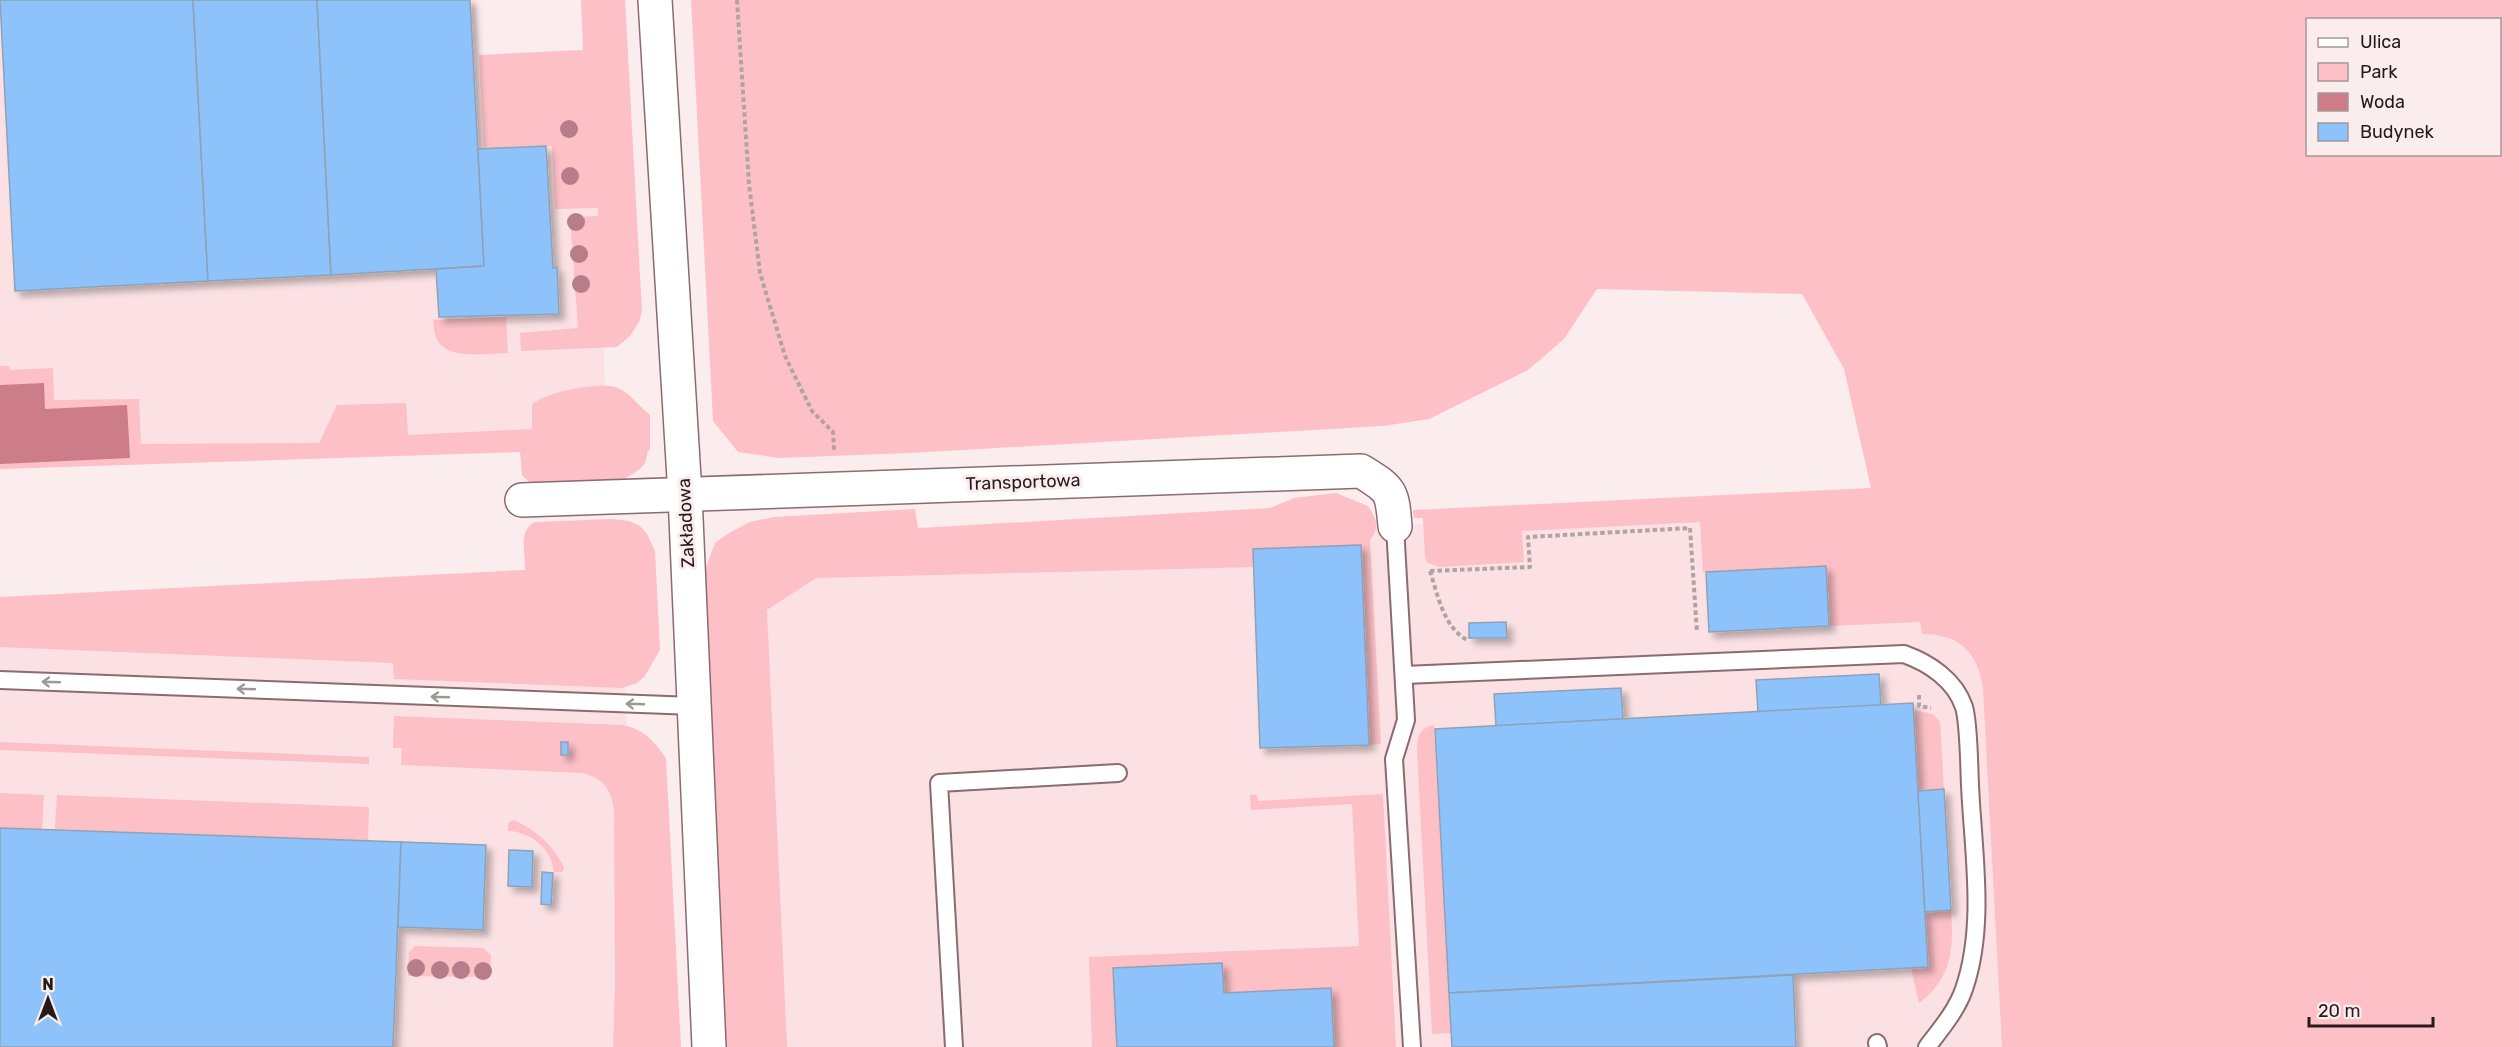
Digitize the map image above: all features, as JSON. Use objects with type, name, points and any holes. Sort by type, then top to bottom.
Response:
[{"type":"street","name":"Zakładowa","points":[[655,0],[685,495],[709,1047]]},
{"type":"street","name":"Transportowa","points":[[522,500],[815,488],[1361,471],[1383,484],[1393,501],[1395,526]]},
{"type":"lane","points":[[1395,526],[1406,720],[1394,759],[1412,1047]]},
{"type":"lane","points":[[1404,675],[1904,654],[1925,661],[1950,683],[1964,707],[1977,926],[1972,961],[1964,992],[1944,1026],[1927,1047]]},
{"type":"lane","points":[[0,680],[694,706]]},
{"type":"lane","points":[[954,1047],[939,783],[1118,773]]},
{"type":"path","points":[[737,0],[749,184],[760,273],[785,356],[812,411],[833,432],[834,452],[815,488]]},
{"type":"path","points":[[1430,571],[1530,567],[1527,537],[1690,528],[1697,633]]},
{"type":"path","points":[[1424,565],[1430,571],[1445,615],[1454,631],[1475,644]]},
{"type":"path","points":[[1917,658],[1919,706],[1932,708],[1940,715]]},
{"type":"shaded area","points":[[0,0],[476,0],[479,55],[593,49],[607,449],[0,469]]},
{"type":"shaded area","points":[[1873,499],[1984,525],[2011,1047],[767,1047],[743,589],[773,555],[1395,526]]},
{"type":"shaded area","points":[[585,567],[621,601],[642,1047],[0,1047],[0,597]]},
{"type":"green space","points":[[581,0],[625,0],[642,311],[639,322],[630,336],[617,347],[521,351],[520,333],[578,328],[570,217],[598,216],[598,208],[555,209],[552,146],[484,149],[479,55],[583,50]]},
{"type":"green space","points":[[691,0],[2519,0],[2519,1047],[2002,1047],[1983,689],[1977,665],[1965,648],[1947,637],[1922,634],[1920,622],[1829,626],[1826,566],[1703,572],[1700,522],[1522,531],[1524,562],[1440,567],[1428,563],[1425,558],[1423,518],[1414,518],[1413,510],[1871,488],[1844,369],[1802,294],[1597,289],[1564,339],[1528,370],[1429,419],[1383,426],[910,453],[780,458],[738,452],[713,421]]},
{"type":"green space","points":[[506,317],[508,353],[469,354],[449,350],[442,346],[436,337],[433,320]]},
{"type":"green space","points":[[0,366],[9,366],[10,370],[53,368],[54,400],[139,399],[141,444],[319,443],[337,405],[406,403],[408,435],[532,429],[532,405],[538,400],[573,389],[610,386],[623,390],[650,415],[650,450],[640,469],[621,481],[531,484],[522,475],[520,452],[0,469]]},
{"type":"green space","points":[[1336,493],[1368,506],[1376,523],[1370,540],[1381,744],[1369,745],[1361,545],[1254,549],[1254,567],[816,578],[767,610],[787,1047],[725,1047],[702,578],[715,543],[750,522],[774,517],[915,509],[918,528],[1270,508],[1294,498]]},
{"type":"green space","points":[[611,519],[629,521],[640,526],[647,534],[655,551],[660,650],[645,676],[637,683],[622,688],[394,679],[393,663],[0,647],[0,597],[525,570],[524,537],[529,526],[535,522]]},
{"type":"green space","points":[[1914,710],[1933,714],[1940,722],[1944,789],[1918,791]]},
{"type":"green space","points":[[394,716],[621,725],[642,732],[657,746],[666,758],[681,1047],[613,1047],[614,809],[605,785],[596,778],[583,773],[401,765],[402,748],[393,748]]},
{"type":"green space","points":[[1434,725],[1451,1033],[1432,1034],[1417,750],[1420,733],[1425,728]]},
{"type":"green space","points":[[0,742],[369,757],[369,764],[0,750]]},
{"type":"green space","points":[[0,793],[44,795],[42,829],[0,828]]},
{"type":"green space","points":[[1383,794],[1396,1047],[1334,1047],[1331,988],[1224,993],[1222,963],[1113,968],[1117,1047],[1092,1047],[1089,957],[1359,946],[1352,804],[1251,810],[1250,795],[1257,795],[1258,801]]},
{"type":"green space","points":[[57,795],[369,807],[368,841],[55,829]]},
{"type":"green space","points":[[514,820],[537,834],[549,845],[564,867],[562,872],[554,872],[549,856],[532,838],[508,831],[508,823]]},
{"type":"green space","points":[[1951,910],[1952,937],[1949,962],[1938,983],[1919,1003],[1911,968],[1925,912]]},
{"type":"green space","points":[[415,946],[483,948],[491,955],[490,977],[408,976],[409,952]]},
{"type":"water","points":[[44,383],[45,409],[127,405],[130,458],[0,464],[0,385]]},
{"type":"building","points":[[0,0],[193,0],[208,281],[15,291]]},
{"type":"building","points":[[193,0],[317,0],[331,275],[208,281]]},
{"type":"building","points":[[317,0],[470,0],[484,266],[331,275]]},
{"type":"building","points":[[546,146],[553,268],[557,267],[559,314],[439,317],[436,269],[484,266],[478,149]]},
{"type":"building","points":[[1361,545],[1369,745],[1260,748],[1253,549]]},
{"type":"building","points":[[1826,566],[1829,626],[1709,632],[1706,572]]},
{"type":"building","points":[[1506,622],[1507,638],[1469,638],[1469,623]]},
{"type":"building","points":[[1879,674],[1881,706],[1758,712],[1756,680]]},
{"type":"building","points":[[1621,688],[1623,719],[1496,726],[1494,694]]},
{"type":"building","points":[[1913,703],[1928,967],[1449,993],[1435,729]]},
{"type":"building","points":[[561,742],[568,742],[568,755],[561,755]]},
{"type":"building","points":[[1944,789],[1951,910],[1925,912],[1918,791]]},
{"type":"building","points":[[0,828],[401,842],[393,1047],[0,1047]]},
{"type":"building","points":[[401,842],[486,845],[483,930],[398,927]]},
{"type":"building","points":[[509,850],[533,851],[532,887],[508,886]]},
{"type":"building","points":[[542,872],[553,873],[551,905],[541,904]]},
{"type":"building","points":[[1222,963],[1224,993],[1331,988],[1334,1047],[1117,1047],[1113,968]]},
{"type":"building","points":[[1793,975],[1796,1047],[1452,1047],[1449,993]]}]
